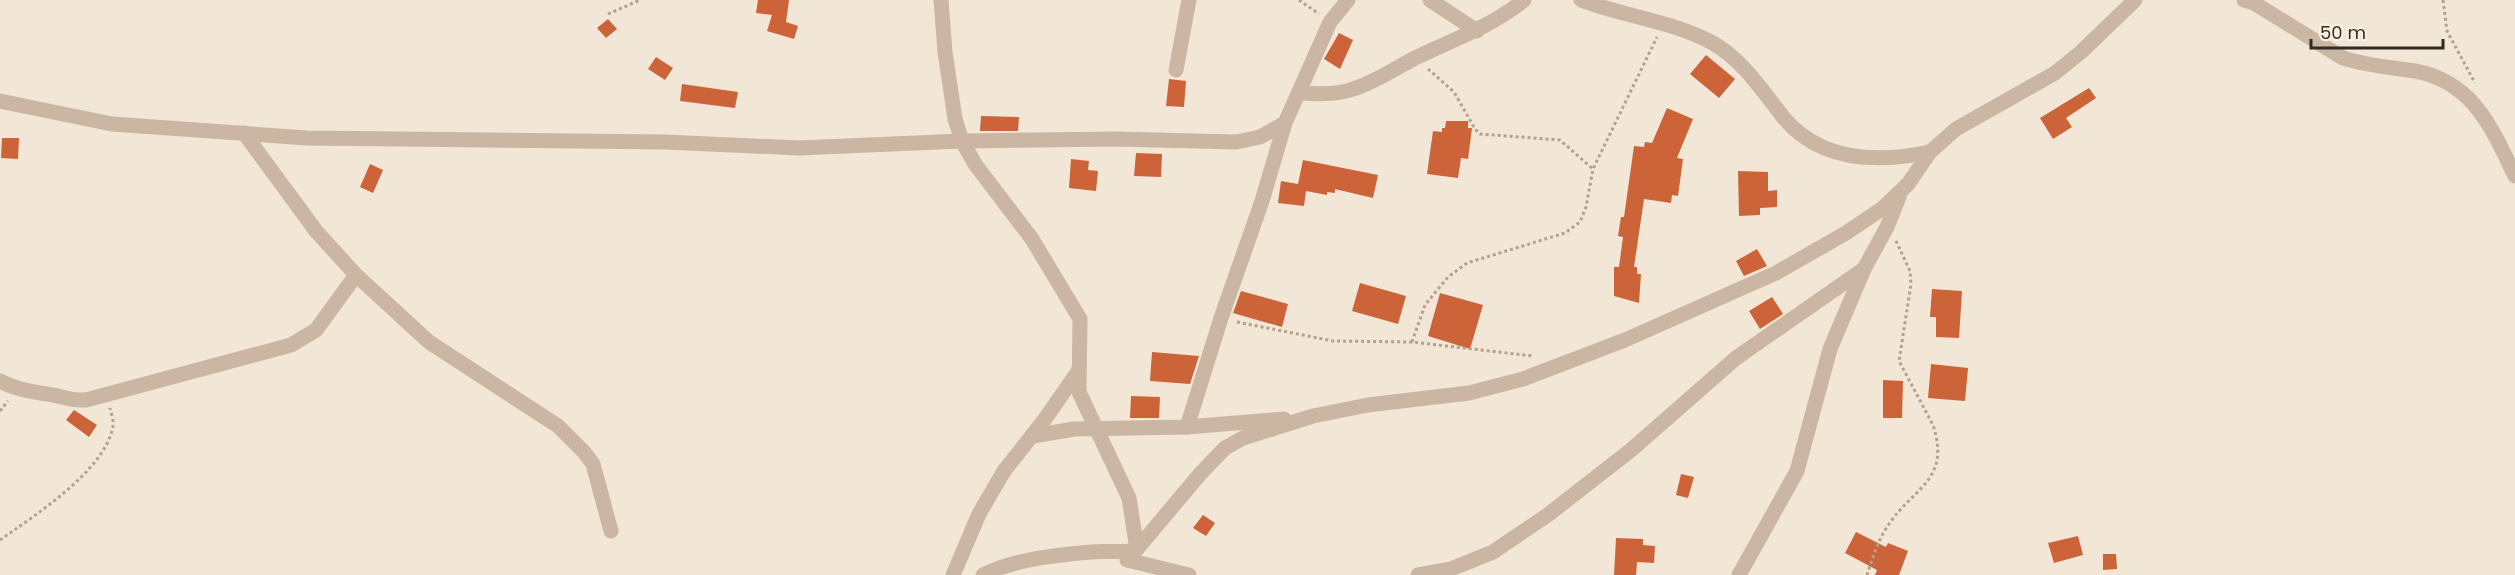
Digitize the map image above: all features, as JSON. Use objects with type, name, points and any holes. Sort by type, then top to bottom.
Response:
[{"type":"street","points":[[941,0],[945,52],[955,119],[962,141],[975,164],[1032,239],[1077,313],[1081,324],[1080,392],[1084,405],[1129,498],[1129,559]]},
{"type":"street","points":[[1176,70],[1189,0]]},
{"type":"street","points":[[1187,427],[1221,318],[1262,201],[1285,123],[1330,22],[1348,0]]},
{"type":"street","points":[[1430,0],[1477,31]]},
{"type":"street","points":[[1299,93],[1331,94],[1352,90],[1375,81],[1414,59],[1477,31],[1524,0]]},
{"type":"street","points":[[1581,0],[1686,31],[1711,42],[1732,57],[1765,92],[1784,118],[1803,136],[1823,148],[1842,154],[1878,159],[1901,158],[1930,152]]},
{"type":"street","points":[[2244,0],[2254,3],[2343,58],[2357,63],[2418,72],[2448,83],[2466,95],[2479,108],[2495,134],[2515,176]]},
{"type":"street","points":[[1129,559],[1224,448],[1243,438],[1313,416],[1368,405],[1469,393],[1523,379],[1635,336],[1776,273],[1846,233],[1883,208],[1902,191],[1930,152],[1956,129],[2055,73],[2081,52],[2132,1]]},
{"type":"street","points":[[0,101],[112,124],[307,138],[654,141],[799,148],[962,141],[1115,139],[1236,142],[1260,137],[1285,123]]},
{"type":"street","points":[[244,133],[316,231],[356,274],[429,342],[558,426],[584,452],[593,464],[611,531]]},
{"type":"street","points":[[1739,575],[1797,471],[1830,349],[1864,269],[1887,227],[1902,191]]},
{"type":"street","points":[[1418,575],[1450,572],[1493,552],[1549,514],[1631,450],[1736,358],[1864,269]]},
{"type":"street","points":[[0,381],[17,390],[56,395],[71,401],[187,374],[301,341],[316,330],[356,274]]},
{"type":"street","points":[[953,575],[980,514],[1004,471],[1033,436],[1079,370]]},
{"type":"street","points":[[1033,436],[1097,428],[1187,427],[1313,416]]},
{"type":"street","points":[[1752,575],[1756,543]]},
{"type":"street","points":[[983,575],[1019,562],[1093,552],[1189,575]]},
{"type":"path","points":[[608,14],[640,0]]},
{"type":"path","points":[[1299,0],[1330,22]]},
{"type":"path","points":[[2444,0],[2447,31],[2475,82],[2479,108]]},
{"type":"path","points":[[1412,342],[1425,305],[1448,277],[1467,264],[1565,233],[1580,222],[1586,207],[1593,170],[1663,25]]},
{"type":"path","points":[[1414,59],[1454,92],[1480,134],[1560,140],[1593,170]]},
{"type":"path","points":[[1867,575],[1888,525],[1933,476],[1937,456],[1937,437],[1933,425],[1899,361],[1911,284],[1910,271],[1887,227]]},
{"type":"path","points":[[1221,318],[1275,331],[1333,341],[1412,342],[1536,357]]},
{"type":"path","points":[[0,540],[54,501],[86,472],[104,449],[113,425],[108,394]]},
{"type":"building","points":[[758,0],[789,0],[786,22],[798,26],[794,39],[767,31],[772,15],[756,13]]},
{"type":"building","points":[[608,19],[617,29],[606,38],[597,28]]},
{"type":"building","points":[[1339,33],[1353,40],[1340,69],[1324,59]]},
{"type":"building","points":[[1706,55],[1735,79],[1719,98],[1690,74]]},
{"type":"building","points":[[656,57],[673,68],[665,80],[648,69]]},
{"type":"building","points":[[1169,79],[1186,81],[1184,107],[1166,106]]},
{"type":"building","points":[[682,84],[738,92],[735,108],[680,101]]},
{"type":"building","points":[[2089,88],[2096,98],[2066,118],[2072,127],[2053,139],[2040,118]]},
{"type":"building","points":[[1667,108],[1693,119],[1677,158],[1683,159],[1678,196],[1672,195],[1671,203],[1644,199],[1634,267],[1637,267],[1637,274],[1641,274],[1639,303],[1614,296],[1614,267],[1619,267],[1623,237],[1618,236],[1621,217],[1624,217],[1634,146],[1644,147],[1645,142],[1652,143]]},
{"type":"building","points":[[981,116],[1019,117],[1018,131],[980,131]]},
{"type":"building","points":[[1446,121],[1468,121],[1468,128],[1472,128],[1468,159],[1461,158],[1458,178],[1427,174],[1433,131],[1442,132]]},
{"type":"building","points":[[2,138],[19,138],[18,159],[1,158]]},
{"type":"building","points":[[1136,153],[1162,154],[1161,177],[1134,176]]},
{"type":"building","points":[[1071,159],[1089,161],[1088,170],[1098,171],[1096,191],[1069,188]]},
{"type":"building","points":[[1303,160],[1378,175],[1373,198],[1335,189],[1335,193],[1327,192],[1327,195],[1306,191],[1304,206],[1278,203],[1281,181],[1298,184]]},
{"type":"building","points":[[370,164],[383,170],[373,193],[360,187]]},
{"type":"building","points":[[1738,171],[1768,172],[1768,191],[1777,190],[1777,207],[1760,208],[1760,215],[1739,216]]},
{"type":"building","points":[[1757,249],[1767,266],[1744,276],[1736,261]]},
{"type":"building","points":[[1360,283],[1406,296],[1398,324],[1352,311]]},
{"type":"building","points":[[1932,289],[1962,291],[1959,338],[1936,337],[1936,317],[1930,317]]},
{"type":"building","points":[[1241,291],[1288,304],[1282,327],[1233,313]]},
{"type":"building","points":[[1440,293],[1483,305],[1470,349],[1428,336]]},
{"type":"building","points":[[1772,297],[1783,314],[1760,329],[1749,311]]},
{"type":"building","points":[[1152,352],[1199,356],[1190,384],[1150,381]]},
{"type":"building","points":[[1931,364],[1968,368],[1965,401],[1928,398]]},
{"type":"building","points":[[1883,380],[1903,381],[1902,418],[1883,418]]},
{"type":"building","points":[[1131,396],[1160,397],[1159,418],[1130,418]]},
{"type":"building","points":[[74,410],[97,425],[89,437],[66,420]]},
{"type":"building","points":[[1681,474],[1694,477],[1688,498],[1676,495]]},
{"type":"building","points":[[1203,515],[1215,523],[1206,536],[1193,528]]},
{"type":"building","points":[[1856,532],[1886,547],[1888,543],[1908,551],[1899,575],[1875,575],[1877,570],[1845,553]]},
{"type":"building","points":[[2078,536],[2083,555],[2054,563],[2048,543]]},
{"type":"building","points":[[1616,538],[1643,539],[1643,545],[1655,546],[1654,563],[1637,562],[1636,575],[1614,575]]},
{"type":"building","points":[[2103,554],[2116,554],[2117,569],[2103,570]]}]
